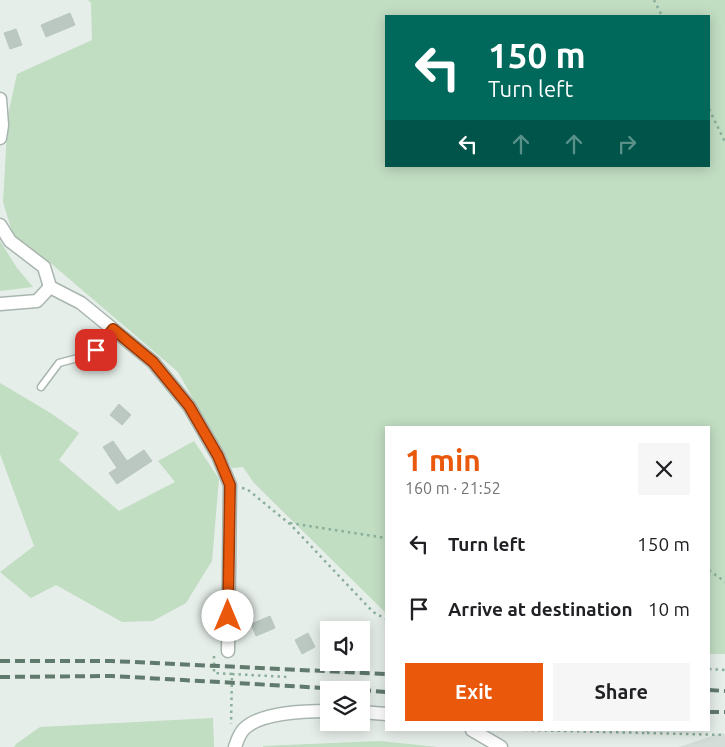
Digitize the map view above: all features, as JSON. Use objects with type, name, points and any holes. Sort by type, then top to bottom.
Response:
[{"type":"street","points":[[0,99],[2,125],[0,138]]},
{"type":"street","points":[[0,225],[10,241],[44,267],[50,287],[81,303],[153,362],[189,406],[218,456],[230,485],[228,651]]},
{"type":"street","points":[[0,304],[37,301],[50,287]]},
{"type":"street","points":[[237,741],[248,726],[263,719],[274,716],[320,712]]},
{"type":"street","points":[[370,713],[385,714]]},
{"type":"street","points":[[474,731],[502,747]]},
{"type":"lane","points":[[41,387],[59,364],[85,356],[96,350],[113,329]]},
{"type":"path","points":[[654,0],[662,15]]},
{"type":"path","points":[[710,111],[725,142]]},
{"type":"path","points":[[230,485],[247,489],[289,523],[373,612],[385,618]]},
{"type":"path","points":[[289,523],[385,538]]},
{"type":"path","points":[[710,571],[725,582]]},
{"type":"path","points":[[228,651],[215,651],[214,673],[288,677]]},
{"type":"path","points":[[710,669],[725,670]]},
{"type":"path","points":[[232,674],[231,724],[237,741]]},
{"type":"path","points":[[647,731],[725,735]]},
{"type":"shaded area","points":[[721,733],[725,734],[725,747],[679,747]]},
{"type":"green space","points":[[88,0],[725,0],[725,654],[710,654],[710,426],[385,426],[385,612],[254,483],[243,467],[232,468],[178,372],[53,265],[13,235],[3,202],[8,115],[17,74],[92,40],[91,3]]},
{"type":"green space","points":[[0,241],[17,268],[33,287],[0,291]]},
{"type":"green space","points":[[0,383],[49,412],[79,433],[59,460],[119,511],[175,482],[158,461],[194,441],[219,479],[212,561],[186,603],[153,621],[122,622],[56,585],[31,598],[0,572],[34,546],[0,454]]},
{"type":"green space","points":[[213,718],[214,747],[14,747],[40,727]]},
{"type":"green space","points":[[380,741],[438,747],[263,747],[263,746]]},
{"type":"building","points":[[70,13],[75,25],[46,37],[41,25]]},
{"type":"building","points":[[16,29],[22,45],[10,49],[4,33]]},
{"type":"building","points":[[119,404],[131,415],[122,425],[110,415]]},
{"type":"building","points":[[113,441],[127,461],[144,450],[152,461],[117,484],[109,473],[117,468],[103,447]]},
{"type":"building","points":[[270,616],[275,628],[256,636],[251,624]]},
{"type":"building","points":[[308,633],[315,647],[302,654],[295,640]]},
{"type":"railway","points":[[0,661],[112,661],[385,674]]},
{"type":"railway","points":[[0,677],[112,676],[320,688]]},
{"type":"railway","points":[[710,690],[725,691]]},
{"type":"railway","points":[[370,691],[385,692]]},
{"type":"railway","points":[[710,712],[725,712]]},
{"type":"route","points":[[96,350],[113,329],[153,362],[189,406],[218,456],[230,485],[228,616]]}]
